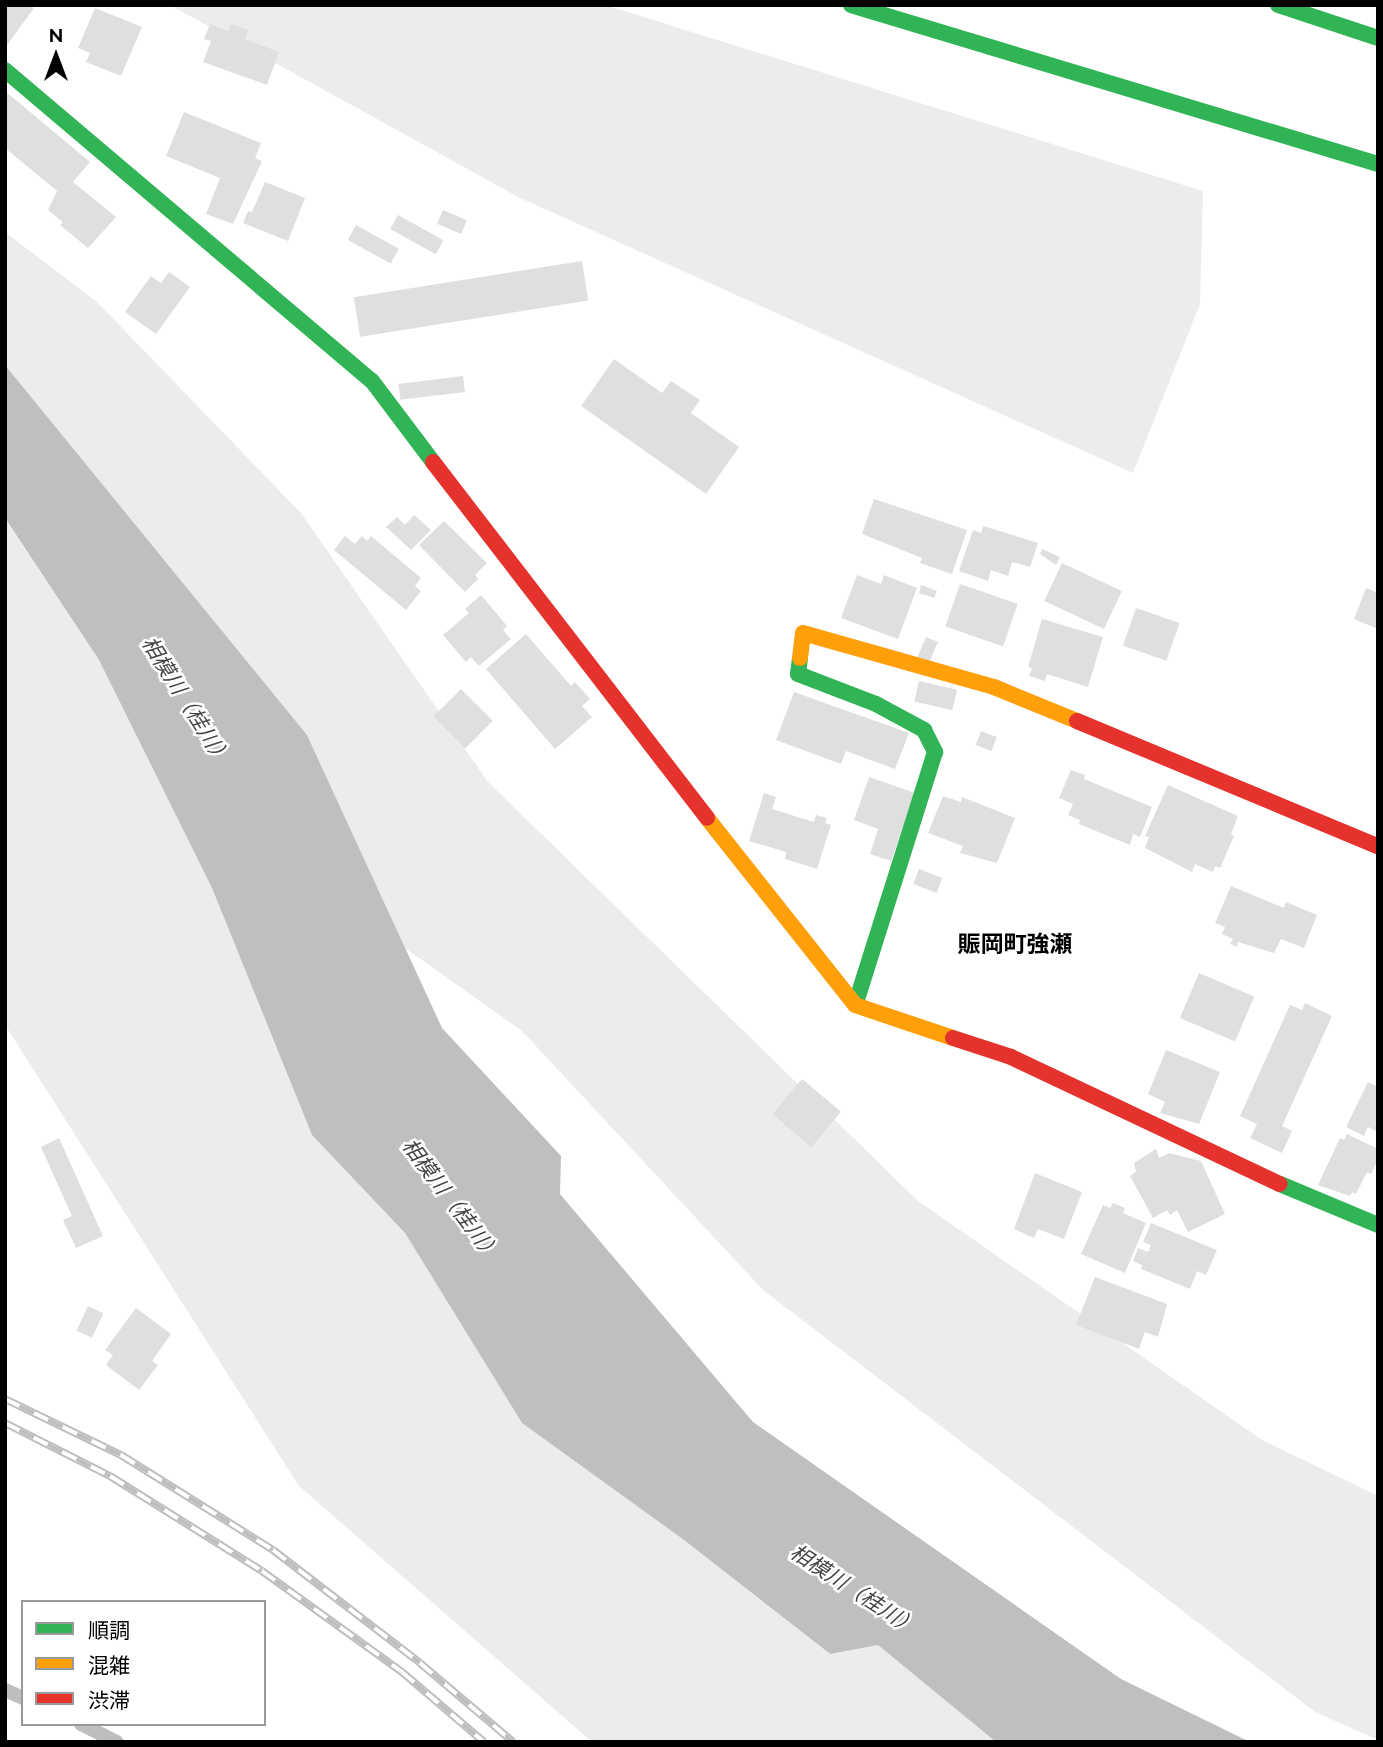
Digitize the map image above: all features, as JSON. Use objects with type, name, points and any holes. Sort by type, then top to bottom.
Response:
[{"type":"main road","points":[[851,5],[1378,164]]},
{"type":"main road","points":[[1278,5],[1378,38]]},
{"type":"main road","points":[[5,71],[372,381],[612,697],[855,1005],[1011,1057],[1239,1167],[1378,1225]]},
{"type":"main road","points":[[855,1005],[935,752],[924,730],[876,704],[798,674],[803,633],[995,687],[1378,846]]},
{"type":"lane","points":[[5,1690],[21,1697]]},
{"type":"lane","points":[[84,1726],[117,1742]]},
{"type":"shaded area","points":[[170,5],[605,5],[1203,191],[1200,304],[1133,473],[518,197]]},
{"type":"shaded area","points":[[5,232],[97,302],[301,513],[488,782],[918,1201],[1262,1440],[1378,1496],[1378,1740],[1315,1712],[763,1290],[522,1031],[405,948],[307,735],[5,365]]},
{"type":"shaded area","points":[[5,519],[99,660],[212,888],[312,1135],[405,1233],[522,1423],[684,1540],[829,1654],[878,1645],[996,1742],[592,1742],[299,1486],[5,1025]]},
{"type":"water","name":"相模川（桂川）","points":[[5,365],[307,735],[442,1028],[561,1156],[560,1194],[753,1422],[1121,1679],[1250,1742],[996,1742],[878,1645],[830,1654],[684,1540],[522,1423],[405,1233],[312,1135],[212,888],[99,660],[5,518]]},
{"type":"building","points":[[5,5],[30,5],[34,8],[5,48]]},
{"type":"building","points":[[95,8],[142,27],[121,76],[86,62],[90,53],[78,48]]},
{"type":"building","points":[[210,24],[228,31],[231,24],[248,30],[245,39],[279,52],[267,85],[203,62],[211,41],[204,39]]},
{"type":"building","points":[[5,91],[90,162],[73,182],[116,217],[88,248],[60,225],[63,222],[48,210],[57,191],[5,148]]},
{"type":"building","points":[[184,112],[261,143],[255,158],[262,161],[233,224],[206,214],[220,178],[166,156]]},
{"type":"building","points":[[265,182],[305,198],[288,241],[243,223],[248,211],[252,212]]},
{"type":"building","points":[[443,210],[467,220],[461,234],[437,224]]},
{"type":"building","points":[[398,215],[443,240],[436,254],[390,229]]},
{"type":"building","points":[[356,225],[399,249],[391,264],[348,240]]},
{"type":"building","points":[[582,261],[588,301],[360,337],[354,297]]},
{"type":"building","points":[[169,272],[190,287],[156,334],[125,312],[151,276],[161,283]]},
{"type":"building","points":[[614,359],[662,393],[671,381],[700,400],[691,413],[739,447],[706,494],[581,406]]},
{"type":"building","points":[[463,376],[465,392],[400,400],[398,384]]},
{"type":"building","points":[[874,499],[967,530],[952,574],[920,563],[922,558],[862,534]]},
{"type":"building","points":[[414,515],[431,530],[411,550],[386,527],[397,517],[405,525]]},
{"type":"building","points":[[444,521],[487,563],[475,575],[478,579],[465,592],[419,545]]},
{"type":"building","points":[[983,526],[1038,543],[1030,567],[1012,562],[1008,576],[991,570],[988,581],[959,571],[973,530],[981,533]]},
{"type":"building","points":[[345,536],[355,544],[362,536],[367,541],[371,536],[421,578],[415,586],[421,591],[406,610],[334,550]]},
{"type":"building","points":[[1042,549],[1060,557],[1056,565],[1040,554]]},
{"type":"building","points":[[1062,563],[1122,591],[1104,629],[1044,601]]},
{"type":"building","points":[[857,575],[881,584],[884,575],[917,588],[898,639],[841,618]]},
{"type":"building","points":[[960,584],[1018,604],[1003,646],[945,627]]},
{"type":"building","points":[[921,585],[937,591],[934,598],[919,593]]},
{"type":"building","points":[[1366,588],[1378,593],[1378,629],[1354,619]]},
{"type":"building","points":[[481,595],[507,626],[503,630],[511,639],[479,666],[471,657],[466,662],[443,635],[469,613],[465,609]]},
{"type":"building","points":[[1136,608],[1179,623],[1166,661],[1123,646]]},
{"type":"building","points":[[1042,619],[1103,637],[1088,687],[1047,674],[1045,681],[1029,676],[1032,668],[1028,667]]},
{"type":"building","points":[[526,634],[571,686],[575,682],[590,699],[582,706],[592,717],[555,749],[486,669]]},
{"type":"building","points":[[926,637],[938,642],[928,665],[916,660]]},
{"type":"building","points":[[919,681],[957,690],[952,710],[914,701]]},
{"type":"building","points":[[461,689],[493,721],[465,748],[433,717]]},
{"type":"building","points":[[794,692],[909,733],[895,769],[846,751],[841,764],[776,740]]},
{"type":"building","points":[[981,731],[997,737],[991,751],[976,745]]},
{"type":"building","points":[[1071,770],[1085,775],[1084,779],[1152,807],[1140,837],[1133,834],[1130,845],[1079,824],[1080,820],[1068,815],[1073,804],[1059,798]]},
{"type":"building","points":[[869,777],[915,793],[891,861],[870,854],[878,829],[854,820]]},
{"type":"building","points":[[1168,785],[1238,816],[1231,834],[1234,836],[1220,868],[1215,866],[1213,872],[1195,864],[1192,872],[1145,848],[1149,837],[1145,836]]},
{"type":"building","points":[[764,793],[776,797],[772,809],[814,822],[816,815],[827,818],[825,823],[831,825],[817,869],[785,859],[786,852],[749,841]]},
{"type":"building","points":[[943,796],[961,802],[962,797],[1015,818],[997,863],[960,853],[963,846],[928,833]]},
{"type":"building","points":[[919,869],[942,878],[937,893],[913,884]]},
{"type":"building","points":[[1231,886],[1284,908],[1286,902],[1317,915],[1304,948],[1281,939],[1274,953],[1238,942],[1237,947],[1230,944],[1233,939],[1222,934],[1225,927],[1215,923]]},
{"type":"building","points":[[1199,973],[1254,996],[1235,1042],[1180,1018]]},
{"type":"building","points":[[1305,1003],[1332,1016],[1282,1126],[1292,1131],[1282,1153],[1250,1138],[1257,1124],[1240,1116],[1290,1005],[1302,1010]]},
{"type":"building","points":[[1166,1050],[1220,1072],[1199,1124],[1160,1113],[1165,1102],[1148,1094]]},
{"type":"building","points":[[802,1079],[841,1112],[812,1147],[772,1114]]},
{"type":"building","points":[[1368,1082],[1378,1087],[1378,1132],[1368,1127],[1364,1136],[1346,1127]]},
{"type":"building","points":[[1347,1134],[1378,1149],[1378,1159],[1371,1174],[1367,1172],[1356,1194],[1352,1192],[1350,1196],[1318,1185],[1340,1138],[1344,1140]]},
{"type":"building","points":[[59,1138],[103,1236],[76,1248],[63,1220],[72,1216],[41,1147]]},
{"type":"building","points":[[1156,1149],[1159,1158],[1169,1153],[1201,1161],[1225,1214],[1188,1232],[1177,1210],[1170,1215],[1167,1210],[1153,1218],[1130,1176],[1136,1172],[1134,1163]]},
{"type":"building","points":[[1035,1173],[1082,1192],[1064,1239],[1038,1229],[1034,1238],[1014,1229]]},
{"type":"building","points":[[1113,1203],[1125,1208],[1123,1213],[1146,1223],[1125,1273],[1081,1254],[1103,1205],[1110,1208]]},
{"type":"building","points":[[1151,1223],[1217,1250],[1206,1275],[1197,1271],[1190,1289],[1141,1269],[1142,1265],[1133,1261],[1138,1248],[1148,1252],[1151,1245],[1143,1242]]},
{"type":"building","points":[[1095,1277],[1167,1304],[1158,1337],[1145,1332],[1139,1349],[1076,1325]]},
{"type":"building","points":[[88,1306],[103,1313],[92,1338],[77,1330]]},
{"type":"building","points":[[136,1308],[171,1334],[152,1361],[158,1365],[139,1390],[106,1365],[113,1355],[105,1350]]},
{"type":"railway","points":[[5,1399],[121,1455],[273,1550],[420,1663],[513,1742]]},
{"type":"railway","points":[[5,1423],[110,1476],[262,1571],[402,1672],[484,1742]]},
{"type":"traffic: fast","points":[[851,5],[1378,164]]},
{"type":"traffic: fast","points":[[1278,5],[1378,38]]},
{"type":"traffic: fast","points":[[5,70],[372,381],[433,462]]},
{"type":"traffic: fast","points":[[800,658],[798,674],[876,704],[924,730],[935,752],[855,1005]]},
{"type":"traffic: fast","points":[[1280,1184],[1378,1225]]},
{"type":"traffic: slow","points":[[800,658],[803,633],[994,687],[1077,721]]},
{"type":"traffic: slow","points":[[707,818],[855,1005],[953,1038]]},
{"type":"traffic: jam","points":[[433,462],[707,818]]},
{"type":"traffic: jam","points":[[1077,721],[1378,846]]},
{"type":"traffic: jam","points":[[953,1038],[1011,1057],[1280,1184]]},
{"type":"district","name":"賑岡町強瀬","points":[[1015,944]]}]
